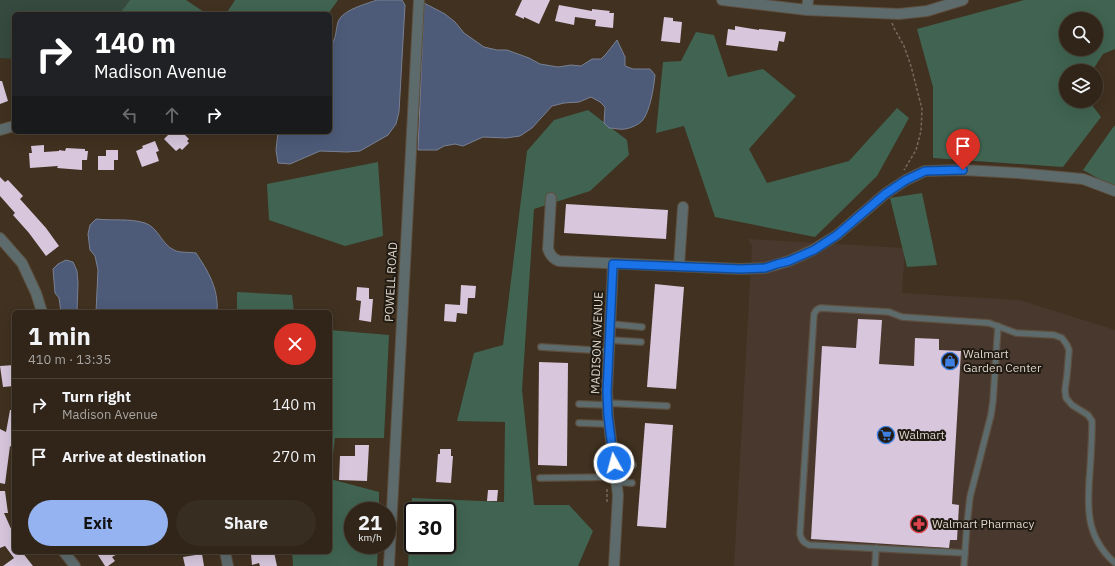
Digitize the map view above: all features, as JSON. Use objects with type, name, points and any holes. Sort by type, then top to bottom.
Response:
[{"type":"street","name":"POWELL ROAD","points":[[389,566],[419,0]]},
{"type":"street","points":[[722,0],[808,5],[890,14],[908,14],[927,11],[963,0]]},
{"type":"street","points":[[0,130],[12,127]]},
{"type":"street","points":[[550,198],[548,249],[550,255],[559,261],[741,269],[765,268],[789,261],[814,250],[837,235],[885,194],[906,180],[925,171],[963,170],[1083,179],[1115,191]]},
{"type":"street","points":[[679,266],[683,207]]},
{"type":"street","points":[[0,238],[22,263],[36,293],[41,310]]},
{"type":"street","name":"MADISON AVENUE","points":[[613,264],[607,404],[614,463],[613,479],[617,501],[614,566]]},
{"type":"street","points":[[66,554],[75,566]]},
{"type":"street","points":[[225,554],[228,566]]},
{"type":"lane","points":[[965,553],[809,544],[803,542],[800,537],[814,314],[819,308],[889,312],[902,317],[989,323],[1016,333],[1058,336],[1065,341],[1069,350],[1065,390],[1066,398],[1072,406],[1088,415],[1092,420],[1088,504],[1090,520],[1098,542],[1104,552],[1115,563]]},
{"type":"lane","points":[[610,324],[642,327]]},
{"type":"lane","points":[[964,566],[970,498],[991,415],[993,401],[998,326]]},
{"type":"lane","points":[[609,340],[642,342]]},
{"type":"lane","points":[[541,347],[609,350]]},
{"type":"lane","points":[[579,404],[667,406]]},
{"type":"lane","points":[[579,423],[609,424]]},
{"type":"lane","points":[[614,463],[633,465]]},
{"type":"lane","points":[[540,478],[613,479],[632,483]]},
{"type":"lane","points":[[875,566],[876,548]]},
{"type":"path","points":[[890,14],[894,28],[904,46],[911,66],[922,110],[921,131],[916,150],[894,188]]},
{"type":"path","points":[[607,503],[613,479]]},
{"type":"shaded area","points":[[748,239],[905,248],[902,293],[1020,300],[1115,330],[1115,566],[734,566],[752,246]]},
{"type":"green space","points":[[0,0],[130,0],[121,12],[12,12],[12,59],[0,58]]},
{"type":"green space","points":[[130,0],[186,0],[204,12],[121,12]]},
{"type":"green space","points":[[235,0],[338,0],[329,12],[227,12]]},
{"type":"green space","points":[[1024,0],[1115,0],[1115,49],[1103,54],[1103,12],[1059,12],[1059,56],[1102,56],[1097,64],[1059,64],[1059,108],[1094,108],[1101,117],[1063,167],[933,158],[933,87],[917,29]]},
{"type":"green space","points":[[696,32],[714,35],[728,77],[763,69],[796,96],[749,149],[767,183],[849,161],[897,108],[909,118],[877,176],[815,237],[715,217],[684,126],[656,133],[663,62],[681,61]]},
{"type":"green space","points":[[588,110],[627,140],[629,155],[590,191],[534,209],[522,390],[534,505],[569,505],[593,531],[578,566],[408,566],[409,554],[456,554],[456,502],[412,502],[412,498],[504,502],[505,422],[457,421],[474,353],[503,345],[527,151],[554,120]]},
{"type":"green space","points":[[1115,126],[1115,188],[1083,170]]},
{"type":"green space","points":[[378,162],[383,236],[345,246],[269,220],[267,184]]},
{"type":"green space","points":[[922,193],[937,265],[907,267],[890,198]]},
{"type":"green space","points":[[237,292],[292,295],[294,310],[237,310]]},
{"type":"green space","points":[[332,330],[389,335],[384,438],[335,438],[332,463]]},
{"type":"green space","points":[[332,480],[379,492],[379,502],[344,502],[344,554],[378,554],[377,566],[293,566],[292,554],[332,554]]},
{"type":"water","points":[[377,0],[402,0],[405,5],[399,112],[396,124],[388,135],[360,151],[320,151],[290,164],[278,163],[276,150],[278,134],[332,134],[332,44],[340,18],[349,11]]},
{"type":"water","points":[[424,3],[445,14],[455,22],[464,33],[484,47],[497,50],[507,50],[529,58],[540,64],[558,67],[571,65],[581,66],[592,59],[601,59],[617,40],[625,57],[625,66],[633,69],[650,69],[655,75],[651,99],[645,117],[642,121],[630,128],[609,128],[604,123],[605,107],[591,97],[579,102],[564,103],[552,106],[532,128],[520,136],[506,138],[483,137],[463,146],[455,144],[444,146],[437,150],[418,150]]},
{"type":"water","points":[[96,219],[145,223],[154,228],[166,244],[174,250],[196,253],[212,281],[216,296],[217,310],[96,310],[98,270],[95,256],[90,250],[88,234],[90,225]]},
{"type":"water","points":[[66,260],[73,262],[77,271],[77,310],[61,310],[59,298],[55,293],[53,269],[58,264]]},
{"type":"building","points":[[522,0],[550,0],[539,24],[524,17],[524,19],[515,15]]},
{"type":"building","points":[[559,5],[592,11],[592,9],[610,11],[609,13],[614,13],[613,28],[595,26],[596,20],[575,17],[574,25],[555,21]]},
{"type":"building","points":[[664,17],[673,18],[673,21],[682,22],[680,43],[661,41]]},
{"type":"building","points":[[735,26],[786,32],[784,42],[779,41],[777,51],[726,45],[728,29],[735,30]]},
{"type":"building","points":[[0,81],[2,81],[8,101],[0,104]]},
{"type":"building","points":[[169,134],[184,134],[189,139],[187,141],[189,143],[182,150],[180,148],[176,151],[164,139]]},
{"type":"building","points":[[155,141],[159,151],[156,152],[159,161],[142,167],[136,151],[143,148],[142,146]]},
{"type":"building","points":[[44,145],[44,152],[59,150],[65,151],[66,148],[85,149],[85,151],[88,151],[87,160],[82,160],[82,170],[57,168],[58,166],[30,168],[29,153],[32,153],[31,146]]},
{"type":"building","points":[[106,150],[118,150],[118,160],[114,160],[114,170],[98,170],[98,156],[106,156]]},
{"type":"building","points":[[0,177],[5,182],[8,180],[23,196],[20,199],[46,228],[59,246],[46,256],[13,215],[15,213],[0,196]]},
{"type":"building","points":[[566,204],[668,210],[666,239],[564,233]]},
{"type":"building","points":[[655,284],[684,287],[676,389],[647,387]]},
{"type":"building","points":[[461,285],[476,286],[475,298],[468,298],[467,314],[457,313],[456,322],[444,321],[445,304],[460,305]]},
{"type":"building","points":[[357,287],[369,288],[369,299],[373,299],[371,322],[359,320],[361,301],[356,300]]},
{"type":"building","name":"Walmart","points":[[858,319],[882,320],[879,364],[914,366],[915,338],[939,339],[939,350],[961,351],[952,504],[959,505],[957,540],[950,540],[949,548],[811,539],[822,346],[856,348]]},
{"type":"building","points":[[539,362],[568,363],[567,466],[538,465]]},
{"type":"building","points":[[12,365],[12,386],[3,387],[0,366]]},
{"type":"building","points":[[10,410],[12,410],[12,447],[10,446],[5,484],[0,483],[0,429],[6,432]]},
{"type":"building","points":[[645,423],[673,425],[666,528],[637,526]]},
{"type":"building","points":[[355,445],[369,445],[367,481],[339,480],[340,456],[355,456]]},
{"type":"building","points":[[440,449],[451,449],[451,456],[453,456],[451,483],[436,482],[438,454],[440,454]]},
{"type":"building","points":[[488,490],[498,490],[497,501],[487,501]]},
{"type":"building","points":[[0,491],[5,491],[8,513],[4,513],[12,531],[12,554],[24,554],[33,566],[3,566],[14,558],[5,546],[0,548]]},
{"type":"building","points":[[117,554],[112,557],[115,561],[108,566],[105,566],[98,555]]},
{"type":"building","points":[[202,554],[204,566],[185,566],[183,557]]},
{"type":"building","points":[[251,554],[274,554],[277,566],[260,566],[259,563],[252,565]]},
{"type":"place","name":"Walmart Garden Center","points":[[950,361]]},
{"type":"place","name":"Walmart","points":[[886,435]]},
{"type":"place","name":"Walmart Pharmacy","points":[[919,524]]},
{"type":"route","points":[[614,463],[607,403],[613,264],[741,269],[765,268],[789,261],[814,250],[837,235],[885,194],[906,180],[925,171],[963,170]]}]
